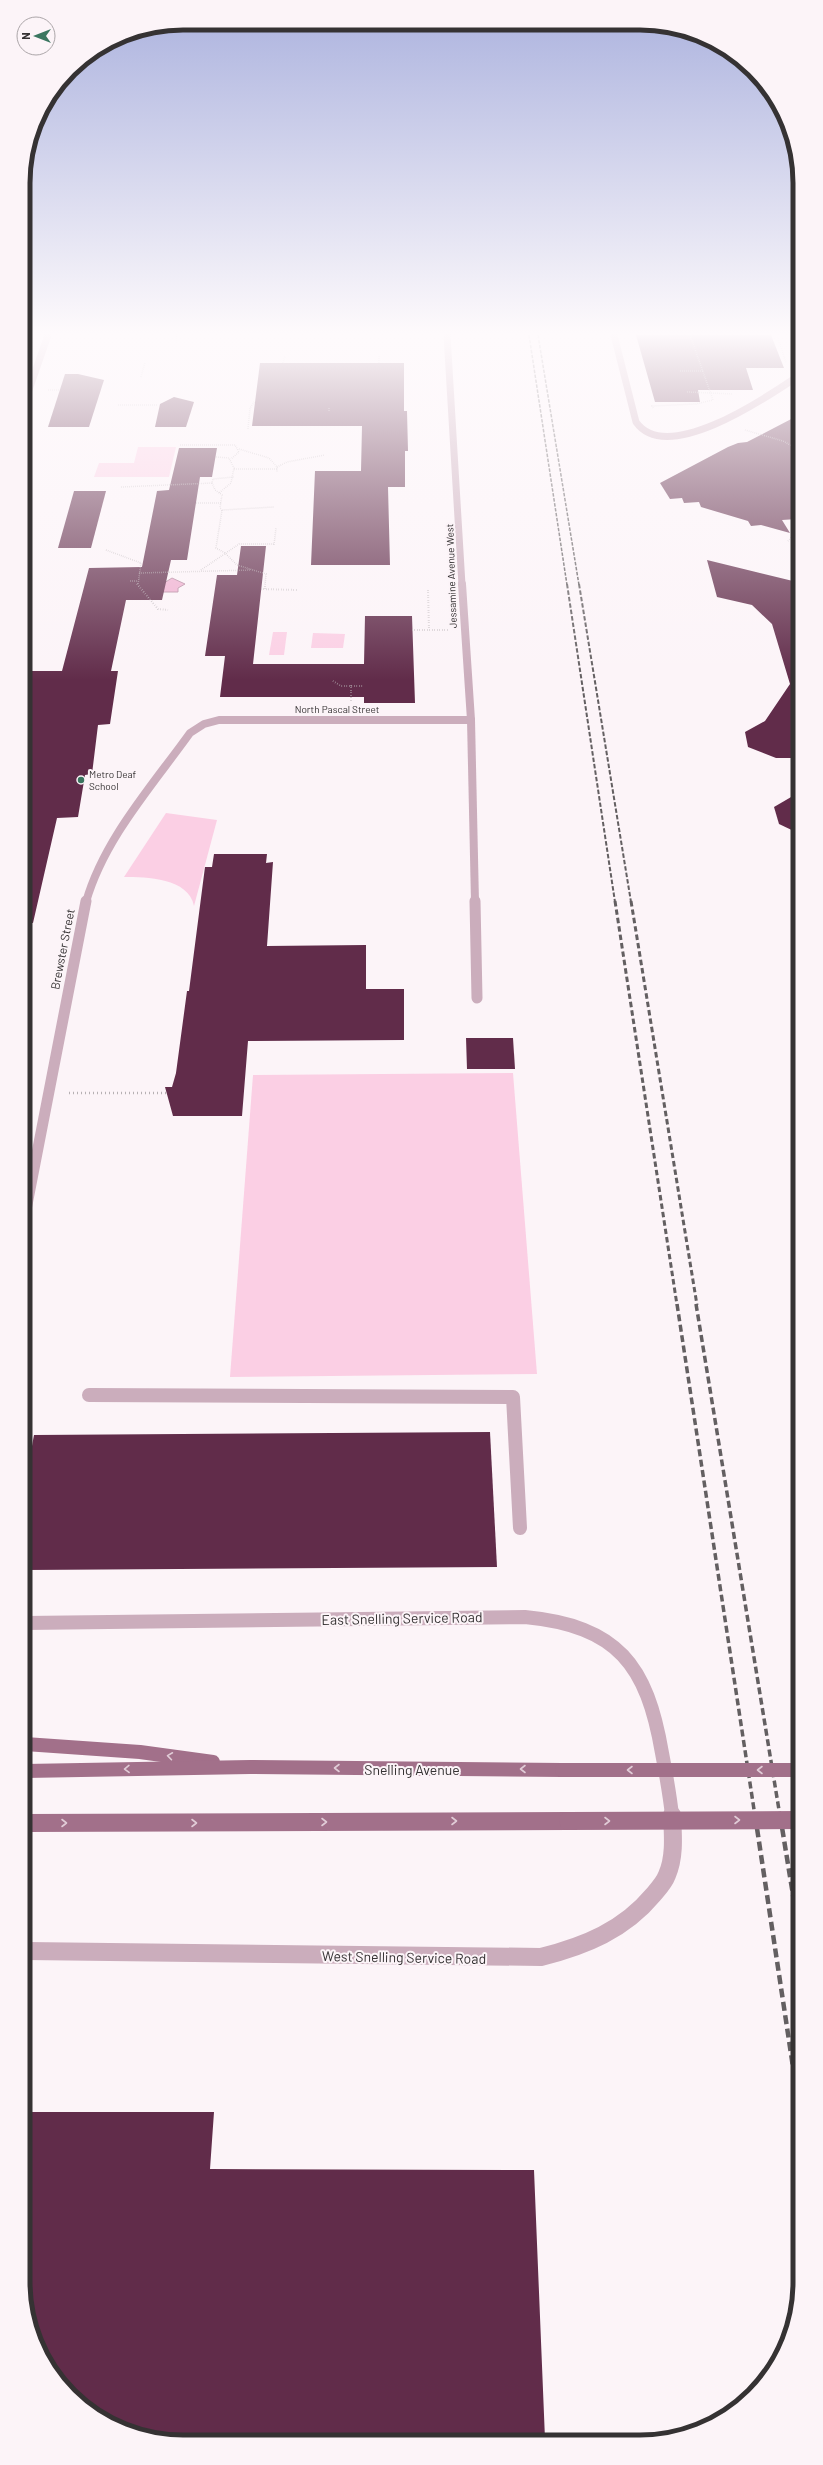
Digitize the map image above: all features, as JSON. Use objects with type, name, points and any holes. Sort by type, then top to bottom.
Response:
[{"type":"main road","points":[[30,1744],[140,1752],[250,1767]]},
{"type":"main road","name":"Snelling Avenue","points":[[30,1771],[250,1767],[562,1770],[793,1770]]},
{"type":"main road","points":[[30,1823],[793,1820]]},
{"type":"street","name":"Jessamine Avenue West","points":[[456,450],[463,630],[471,720],[477,998]]},
{"type":"street","name":"North Pascal Street","points":[[204,724],[219,720],[471,720]]},
{"type":"street","name":"Brewster Street","points":[[30,1189],[83,911],[92,880],[105,852],[182,743],[190,733],[204,724]]},
{"type":"street","points":[[89,1395],[513,1396],[520,1528]]},
{"type":"street","name":"East Snelling Service Road","points":[[30,1623],[499,1617],[552,1618],[584,1628],[614,1644],[637,1670],[649,1697],[668,1790]]},
{"type":"street","name":"West Snelling Service Road","points":[[30,1951],[502,1958],[541,1957],[580,1948],[618,1929],[647,1904],[668,1875],[673,1850],[668,1790]]},
{"type":"path","points":[[216,457],[231,459],[239,452],[239,450]]},
{"type":"path","points":[[242,450],[269,458],[277,468],[277,472]]},
{"type":"path","points":[[234,469],[277,468],[291,462],[315,460],[325,455]]},
{"type":"path","points":[[218,493],[230,488],[234,477],[234,469],[231,459]]},
{"type":"path","points":[[212,483],[213,479],[234,477]]},
{"type":"path","points":[[121,487],[150,484],[212,483]]},
{"type":"path","points":[[212,483],[218,493],[222,495],[222,510],[216,548],[225,553],[237,566],[266,574],[265,589]]},
{"type":"path","points":[[196,503],[221,503]]},
{"type":"path","points":[[222,510],[274,507]]},
{"type":"path","points":[[201,570],[239,544],[274,545],[276,528]]},
{"type":"path","points":[[788,541],[793,535]]},
{"type":"path","points":[[106,550],[141,563],[137,581],[148,599],[158,609],[168,610]]},
{"type":"path","points":[[139,573],[201,570],[251,570]]},
{"type":"path","points":[[130,581],[137,581]]},
{"type":"path","points":[[261,589],[297,590]]},
{"type":"path","points":[[428,590],[429,630]]},
{"type":"path","points":[[412,630],[463,630]]},
{"type":"path","points":[[333,681],[341,686],[364,686]]},
{"type":"path","points":[[84,1093],[167,1093]]},
{"type":"shaded area","points":[[137,450],[175,450],[169,477],[94,477],[99,463],[134,463]]},
{"type":"shaded area","points":[[172,578],[185,584],[178,588],[178,592],[163,592],[164,583]]},
{"type":"shaded area","points":[[273,632],[287,632],[284,655],[269,655]]},
{"type":"shaded area","points":[[313,633],[345,634],[343,648],[311,648]]},
{"type":"shaded area","points":[[166,813],[217,820],[194,906],[190,897],[184,890],[175,885],[154,879],[124,877]]},
{"type":"shaded area","points":[[513,1073],[537,1374],[230,1377],[253,1075]]},
{"type":"building","points":[[179,450],[217,450],[212,477],[200,477],[187,560],[171,560],[162,600],[126,600],[111,671],[118,671],[110,724],[98,725],[92,774],[85,775],[78,817],[57,818],[33,923],[30,923],[30,671],[62,671],[89,568],[142,567],[157,491],[169,490]]},
{"type":"building","points":[[361,450],[408,450],[405,451],[405,487],[388,487],[390,565],[311,565],[315,471],[361,471]]},
{"type":"building","points":[[722,450],[793,450],[793,519],[782,520],[790,533],[761,525],[751,526],[748,521],[701,507],[699,502],[684,503],[682,498],[670,499],[660,483]]},
{"type":"building","points":[[74,491],[106,491],[91,548],[58,548]]},
{"type":"building","points":[[241,546],[266,546],[253,664],[364,664],[365,616],[412,616],[415,703],[364,703],[364,697],[220,697],[225,656],[205,656],[217,575],[237,575]]},
{"type":"building","points":[[707,560],[793,581],[793,758],[776,758],[748,747],[745,732],[765,721],[790,684],[772,624],[752,605],[717,597]]},
{"type":"building","points":[[793,796],[793,831],[779,824],[774,807]]},
{"type":"building","points":[[214,854],[267,854],[266,863],[273,862],[267,946],[366,945],[366,989],[404,989],[404,1040],[248,1041],[242,1116],[173,1116],[165,1087],[172,1087],[176,1073],[187,991],[189,991],[205,867],[212,867]]},
{"type":"building","points":[[466,1038],[513,1038],[515,1069],[467,1069]]},
{"type":"building","points":[[490,1432],[497,1567],[30,1570],[30,1457],[34,1435]]},
{"type":"building","points":[[30,2112],[214,2112],[210,2169],[534,2170],[545,2435],[173,2435],[143,2430],[106,2415],[82,2397],[68,2383],[50,2359],[35,2322],[30,2292]]},
{"type":"railway","points":[[546,450],[567,585]]},
{"type":"railway","points":[[557,450],[579,585]]},
{"type":"railway","points":[[567,584],[615,902]]},
{"type":"railway","points":[[579,584],[631,902]]},
{"type":"railway","points":[[615,901],[677,1305]]},
{"type":"railway","points":[[631,901],[697,1305]]},
{"type":"railway","points":[[677,1304],[755,1816]]},
{"type":"railway","points":[[696,1304],[780,1816]]},
{"type":"railway","points":[[755,1815],[793,2067]]},
{"type":"railway","points":[[780,1815],[793,1895]]},
{"type":"place","name":"Metro Deaf School","points":[[81,780]]}]
